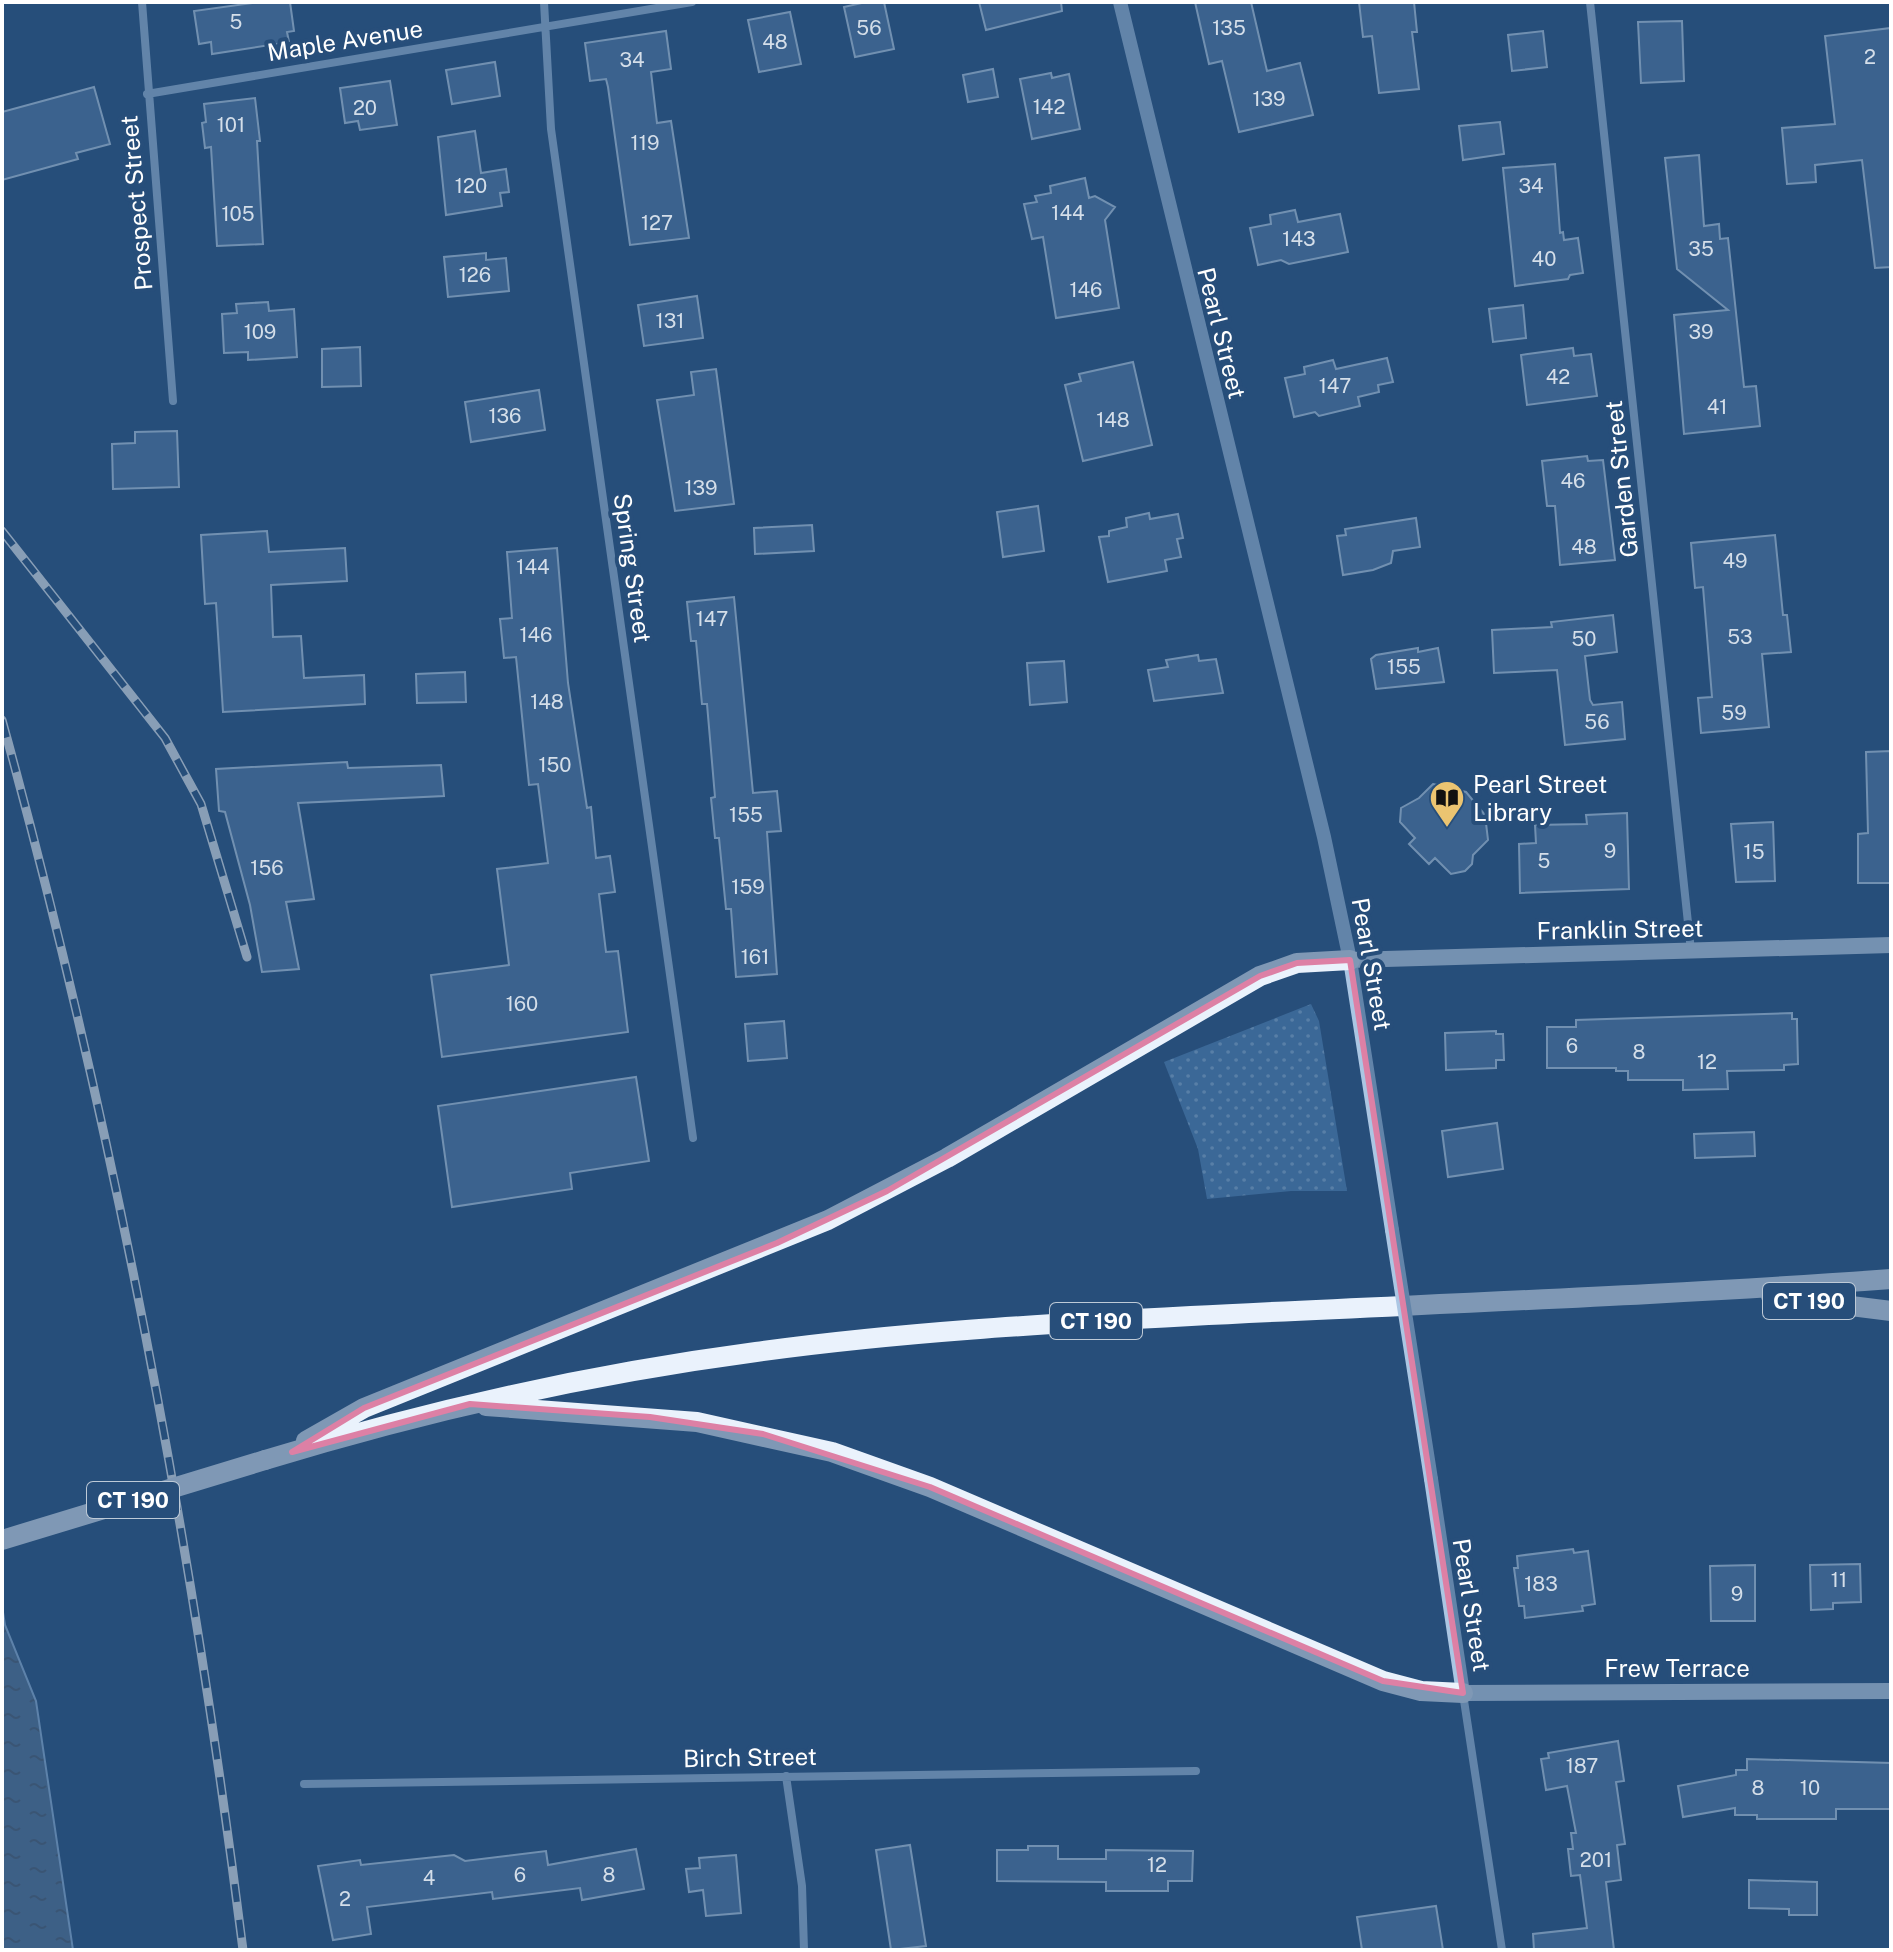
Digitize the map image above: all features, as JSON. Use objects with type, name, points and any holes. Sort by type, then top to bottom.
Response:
[{"type":"main road","name":"Franklin Street","points":[[1350,960],[1891,945]]},
{"type":"main road","points":[[292,1452],[331,1425],[364,1408],[777,1243],[887,1191],[1260,976],[1297,963],[1350,960]]},
{"type":"main road","name":"CT 190","points":[[2,1540],[292,1452],[470,1404],[658,1366],[948,1330],[1727,1291],[1891,1279]]},
{"type":"main road","name":"CT 190","points":[[1727,1291],[1891,1311]]},
{"type":"main road","points":[[470,1404],[697,1422],[832,1452],[930,1487],[1383,1681],[1421,1691],[1463,1693]]},
{"type":"main road","name":"Frew Terrace","points":[[1463,1693],[1891,1691]]},
{"type":"street","name":"Prospect Street","points":[[142,2],[173,401]]},
{"type":"street","name":"Spring Street","points":[[544,2],[553,144],[693,1138]]},
{"type":"street","name":"Maple Avenue","points":[[147,94],[692,2]]},
{"type":"street","name":"Pearl Street","points":[[1120,2],[1291,695],[1350,960],[1502,1950]]},
{"type":"street","name":"Garden Street","points":[[1590,2],[1691,951]]},
{"type":"street","name":"Birch Street","points":[[304,1784],[1196,1771]]},
{"type":"street","points":[[786,1776],[802,1886],[804,1950]]},
{"type":"highlighted area","points":[[1350,960],[1463,1693],[1383,1681],[930,1487],[763,1434],[650,1417],[470,1404],[292,1452],[364,1408],[777,1243],[887,1191],[1260,976],[1297,963]]},
{"type":"shaded area","points":[[1311,1004],[1319,1021],[1347,1191],[1291,1191],[1207,1199],[1198,1149],[1164,1062]]},
{"type":"water","points":[[2,1606],[5,1625],[36,1701],[73,1950],[2,1950]]},
{"type":"building","points":[[259,2],[290,2],[294,31],[287,32],[289,42],[212,54],[211,42],[199,44],[194,11]]},
{"type":"building","points":[[884,2],[894,49],[855,57],[844,7]]},
{"type":"building","points":[[979,2],[1061,2],[1062,11],[986,30]]},
{"type":"building","points":[[1195,2],[1251,2],[1267,71],[1300,63],[1313,115],[1239,132],[1222,61],[1209,64]]},
{"type":"building","points":[[1359,2],[1414,2],[1417,32],[1412,32],[1419,89],[1379,93],[1372,36],[1363,37]]},
{"type":"building","points":[[790,12],[801,64],[759,72],[748,20]]},
{"type":"building","points":[[1682,21],[1684,81],[1641,83],[1638,22]]},
{"type":"building","points":[[1891,28],[1891,267],[1875,268],[1862,160],[1815,165],[1816,182],[1787,184],[1782,128],[1835,124],[1825,36]]},
{"type":"building","points":[[666,31],[671,69],[651,72],[657,123],[671,121],[689,238],[630,245],[608,87],[606,79],[590,81],[585,43]]},
{"type":"building","points":[[1543,31],[1547,67],[1512,71],[1508,35]]},
{"type":"building","points":[[495,62],[500,96],[452,104],[446,70]]},
{"type":"building","points":[[993,69],[998,97],[968,102],[963,75]]},
{"type":"building","points":[[1051,73],[1052,78],[1069,74],[1080,129],[1032,139],[1020,79]]},
{"type":"building","points":[[390,81],[397,125],[360,130],[358,121],[345,123],[340,88]]},
{"type":"building","points":[[94,87],[110,144],[76,153],[78,159],[2,180],[2,112]]},
{"type":"building","points":[[255,98],[260,141],[257,141],[263,244],[217,246],[211,147],[205,148],[202,123],[206,122],[204,104]]},
{"type":"building","points":[[1500,122],[1504,154],[1463,160],[1459,126]]},
{"type":"building","points":[[475,131],[481,173],[506,169],[509,192],[500,193],[502,206],[446,215],[438,137]]},
{"type":"building","points":[[1699,155],[1704,226],[1719,224],[1720,239],[1728,238],[1744,387],[1756,386],[1760,426],[1684,434],[1674,315],[1728,310],[1677,269],[1665,158]]},
{"type":"building","points":[[1555,164],[1560,233],[1563,232],[1564,240],[1578,238],[1583,273],[1570,275],[1568,279],[1515,286],[1503,168]]},
{"type":"building","points":[[1085,178],[1089,198],[1095,196],[1115,207],[1105,220],[1119,308],[1056,318],[1043,237],[1032,239],[1024,204],[1037,202],[1035,196],[1051,193],[1050,186]]},
{"type":"building","points":[[1295,210],[1298,222],[1340,214],[1348,252],[1289,264],[1281,260],[1258,265],[1250,228],[1271,224],[1270,215]]},
{"type":"building","points":[[486,253],[486,260],[506,258],[509,291],[448,297],[444,257]]},
{"type":"building","points":[[697,296],[703,338],[644,346],[638,305]]},
{"type":"building","points":[[268,302],[269,311],[294,309],[297,357],[248,360],[248,352],[224,353],[222,314],[237,313],[236,304]]},
{"type":"building","points":[[1523,305],[1526,338],[1493,342],[1489,309]]},
{"type":"building","points":[[360,347],[361,386],[322,387],[322,349]]},
{"type":"building","points":[[1573,348],[1574,356],[1591,354],[1597,396],[1527,405],[1521,355]]},
{"type":"building","points":[[1387,358],[1393,382],[1378,385],[1379,392],[1358,397],[1360,406],[1319,416],[1315,412],[1294,417],[1285,378],[1305,374],[1304,367],[1333,360],[1336,369]]},
{"type":"building","points":[[1133,362],[1152,445],[1083,461],[1065,385],[1081,381],[1079,374]]},
{"type":"building","points":[[716,369],[734,504],[675,511],[657,400],[694,395],[691,372]]},
{"type":"building","points":[[539,390],[545,430],[471,442],[465,402]]},
{"type":"building","points":[[177,431],[179,487],[113,489],[112,444],[135,443],[135,432]]},
{"type":"building","points":[[1587,456],[1588,461],[1603,460],[1615,560],[1560,565],[1555,506],[1547,506],[1542,461]]},
{"type":"building","points":[[1038,506],[1044,551],[1003,557],[997,512]]},
{"type":"building","points":[[1149,513],[1150,519],[1178,514],[1183,538],[1177,539],[1181,557],[1165,560],[1167,571],[1108,582],[1099,537],[1109,536],[1109,531],[1127,527],[1126,518]]},
{"type":"building","points":[[1416,518],[1420,547],[1393,551],[1391,563],[1373,570],[1343,575],[1337,536],[1346,535],[1345,529]]},
{"type":"building","points":[[812,525],[814,551],[755,554],[754,528]]},
{"type":"building","points":[[267,531],[269,552],[345,548],[347,581],[271,585],[273,637],[301,636],[304,678],[364,675],[365,704],[223,712],[216,603],[205,604],[201,535]]},
{"type":"building","points":[[1775,535],[1783,615],[1787,615],[1791,652],[1762,654],[1769,727],[1701,733],[1698,698],[1712,697],[1703,587],[1695,588],[1691,543]]},
{"type":"building","points":[[557,548],[568,683],[587,808],[591,807],[596,858],[610,856],[615,892],[599,894],[606,952],[618,951],[628,1032],[442,1057],[431,975],[509,965],[497,869],[548,863],[538,784],[529,785],[516,657],[504,658],[500,619],[512,618],[507,552]]},
{"type":"building","points":[[734,597],[753,793],[777,791],[781,831],[767,832],[777,974],[736,977],[731,909],[726,909],[719,838],[715,838],[711,798],[715,797],[707,704],[702,704],[696,641],[691,641],[687,602]]},
{"type":"building","points":[[1613,615],[1617,652],[1585,656],[1590,700],[1593,705],[1622,702],[1625,739],[1565,745],[1557,670],[1494,673],[1492,630],[1552,627],[1551,622]]},
{"type":"building","points":[[1418,648],[1418,652],[1438,648],[1444,682],[1376,689],[1371,659],[1376,655]]},
{"type":"building","points":[[1198,655],[1199,661],[1216,659],[1223,693],[1154,701],[1148,670],[1168,667],[1166,660]]},
{"type":"building","points":[[1064,661],[1067,702],[1030,705],[1027,663]]},
{"type":"building","points":[[465,672],[466,702],[417,703],[416,674]]},
{"type":"building","points":[[1891,751],[1891,883],[1858,883],[1858,834],[1868,833],[1866,752]]},
{"type":"building","points":[[347,762],[348,768],[441,765],[444,796],[298,803],[314,899],[286,902],[299,969],[262,972],[250,905],[225,812],[219,811],[216,769]]},
{"type":"building","name":"Pearl Street Library","points":[[1433,784],[1466,792],[1485,815],[1488,840],[1473,855],[1472,864],[1465,871],[1451,874],[1435,858],[1429,864],[1409,844],[1415,838],[1400,822],[1401,808],[1419,798]]},
{"type":"building","points":[[1627,813],[1629,889],[1520,893],[1519,844],[1536,843],[1535,825],[1587,824],[1586,815]]},
{"type":"building","points":[[1773,822],[1775,881],[1736,882],[1731,824]]},
{"type":"building","points":[[1792,1013],[1792,1019],[1797,1019],[1798,1064],[1784,1065],[1784,1070],[1727,1071],[1728,1089],[1683,1090],[1683,1080],[1628,1080],[1628,1071],[1616,1071],[1616,1068],[1547,1068],[1547,1027],[1576,1027],[1576,1020]]},
{"type":"building","points":[[784,1021],[787,1058],[748,1061],[745,1024]]},
{"type":"building","points":[[1496,1031],[1496,1034],[1503,1034],[1504,1060],[1496,1060],[1496,1068],[1446,1070],[1445,1033]]},
{"type":"building","points":[[636,1077],[649,1161],[570,1173],[572,1189],[452,1207],[438,1106]]},
{"type":"building","points":[[1497,1123],[1503,1169],[1448,1177],[1442,1131]]},
{"type":"building","points":[[1754,1132],[1755,1156],[1695,1158],[1694,1134]]},
{"type":"building","points":[[1573,1549],[1574,1553],[1588,1551],[1595,1604],[1582,1606],[1583,1611],[1525,1618],[1524,1606],[1519,1606],[1514,1568],[1518,1568],[1517,1556]]},
{"type":"building","points":[[1860,1564],[1861,1602],[1833,1603],[1833,1609],[1811,1610],[1810,1565]]},
{"type":"building","points":[[1755,1565],[1755,1621],[1711,1621],[1710,1566]]},
{"type":"building","points":[[1618,1741],[1624,1781],[1616,1782],[1625,1844],[1617,1845],[1621,1880],[1606,1882],[1614,1950],[1534,1950],[1533,1934],[1587,1928],[1580,1875],[1571,1876],[1568,1849],[1573,1849],[1571,1833],[1576,1833],[1567,1786],[1546,1790],[1541,1759],[1549,1758],[1548,1753]]},
{"type":"building","points":[[1747,1759],[1891,1763],[1891,1809],[1836,1809],[1836,1819],[1757,1819],[1757,1815],[1735,1815],[1735,1808],[1683,1817],[1678,1786],[1736,1775],[1736,1770],[1747,1770]]},
{"type":"building","points":[[910,1845],[926,1946],[891,1950],[876,1850]]},
{"type":"building","points":[[1028,1846],[1058,1846],[1058,1859],[1106,1859],[1106,1850],[1193,1851],[1192,1881],[1168,1881],[1168,1891],[1106,1891],[1106,1882],[997,1881],[997,1850],[1028,1850]]},
{"type":"building","points":[[636,1849],[644,1889],[582,1900],[580,1888],[493,1899],[492,1892],[367,1907],[371,1934],[333,1940],[318,1866],[360,1860],[361,1865],[454,1855],[465,1861],[546,1851],[548,1865]]},
{"type":"building","points":[[736,1855],[741,1913],[706,1916],[703,1890],[689,1892],[686,1869],[700,1868],[699,1858]]},
{"type":"building","points":[[1749,1880],[1817,1882],[1817,1915],[1789,1915],[1789,1909],[1749,1908]]},
{"type":"building","points":[[1436,1906],[1443,1950],[1362,1950],[1357,1917]]},
{"type":"railway","points":[[2,531],[165,738],[201,804],[247,957]]},
{"type":"railway","points":[[2,720],[79,1024],[145,1330],[199,1639],[243,1950]]},
{"type":"place","name":"Pearl Street Library","points":[[1447,829]]}]
